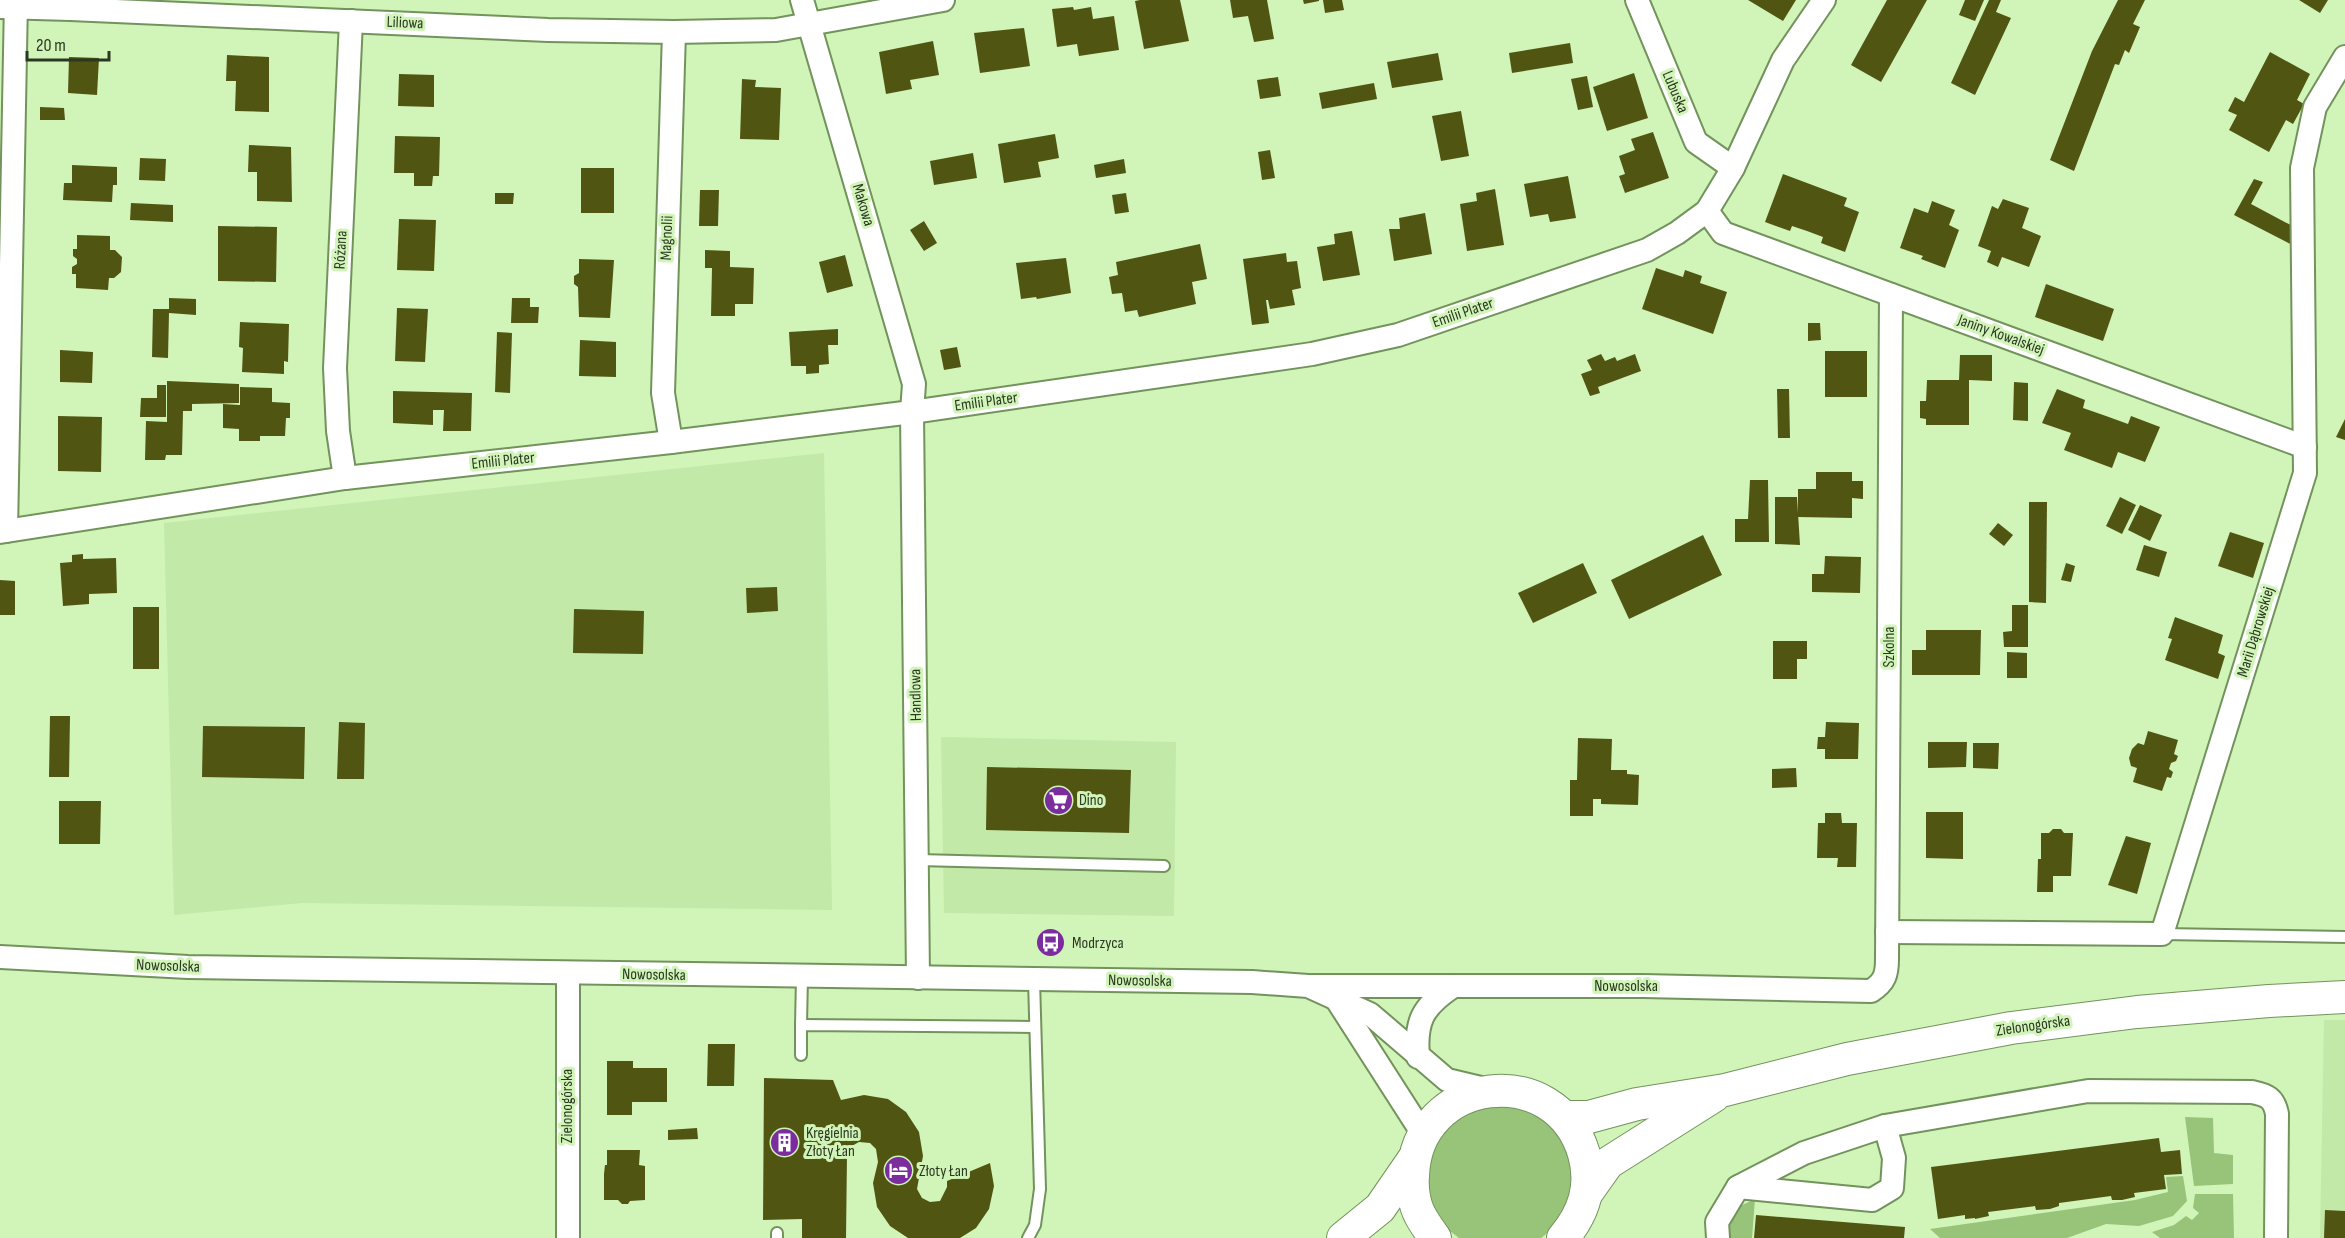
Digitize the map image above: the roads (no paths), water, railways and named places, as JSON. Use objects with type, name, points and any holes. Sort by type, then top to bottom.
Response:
[{"type":"street","name":"Makowa","points":[[802,0],[905,349],[914,384],[912,412]]},
{"type":"street","points":[[808,23],[943,0]]},
{"type":"street","name":"Lubuska","points":[[1637,0],[1696,142],[1733,168]]},
{"type":"street","name":"Emilii Plater","points":[[3,532],[345,478],[672,442],[912,412],[1312,354],[1398,335],[1647,250],[1677,233],[1707,211],[1733,168],[1783,60],[1824,0]]},
{"type":"street","points":[[3,532],[10,5]]},
{"type":"street","name":"Liliowa","points":[[10,5],[351,21],[674,32],[776,30],[808,23]]},
{"type":"street","name":"Różana","points":[[345,478],[338,431],[335,368],[351,21]]},
{"type":"street","name":"Magnolii","points":[[672,442],[663,393],[674,32]]},
{"type":"street","name":"Marii Dąbrowskiej","points":[[2162,934],[2305,473],[2302,168],[2315,107],[2345,57]]},
{"type":"street","name":"Janiny Kowalskiej","points":[[1707,211],[1723,233],[2305,447]]},
{"type":"street","name":"Szkolna","points":[[1871,991],[1882,984],[1887,972],[1891,295]]},
{"type":"street","name":"Handlowa","points":[[912,412],[918,978]]},
{"type":"street","points":[[1887,932],[2162,934]]},
{"type":"street","name":"Nowosolska","points":[[0,957],[188,967],[1252,982],[1308,986],[1642,986],[1871,991]]},
{"type":"street","name":"Zielonogórska","points":[[567,973],[568,1238]]},
{"type":"street","name":"Nowosolska","points":[[1308,986],[1370,1014],[1446,1080],[1489,1090]]},
{"type":"street","points":[[1418,1057],[1416,1035],[1421,1016],[1434,999],[1452,987]]},
{"type":"street","name":"Zielonogórska","points":[[1564,1117],[1589,1117],[1637,1104],[1725,1090],[1847,1059],[2011,1028],[2137,1012],[2345,997]]},
{"type":"street","points":[[1337,1000],[1408,1109],[1418,1147],[1412,1188],[1420,1215],[1435,1238]]},
{"type":"street","points":[[1343,1238],[1380,1208],[1440,1113],[1463,1097],[1489,1090],[1517,1091],[1543,1100],[1564,1117],[1580,1140],[1588,1167],[1577,1223]]},
{"type":"street","name":"Zielonogórska","points":[[1577,1223],[1608,1163],[1725,1090]]},
{"type":"street","points":[[1718,1238],[1717,1222],[1738,1187],[1804,1153],[1885,1126],[2088,1091],[2252,1092],[2268,1095],[2275,1103],[2277,1114],[2276,1238]]},
{"type":"street","points":[[1738,1187],[1872,1200],[1892,1188],[1894,1158],[1885,1126]]},
{"type":"lane","points":[[918,860],[1164,866]]},
{"type":"lane","points":[[2162,934],[2345,937]]},
{"type":"lane","points":[[801,1055],[802,977]]},
{"type":"lane","points":[[1028,1238],[1035,1225],[1040,1189],[1034,980]]},
{"type":"lane","points":[[801,1025],[1034,1027]]},
{"type":"place","name":"Dino","points":[[1058,800]]},
{"type":"place","name":"Modrzyca","points":[[1051,943]]},
{"type":"place","name":"Kręgielnia Złoty Łan","points":[[785,1142]]},
{"type":"place","name":"Złoty Łan","points":[[898,1171]]}]
